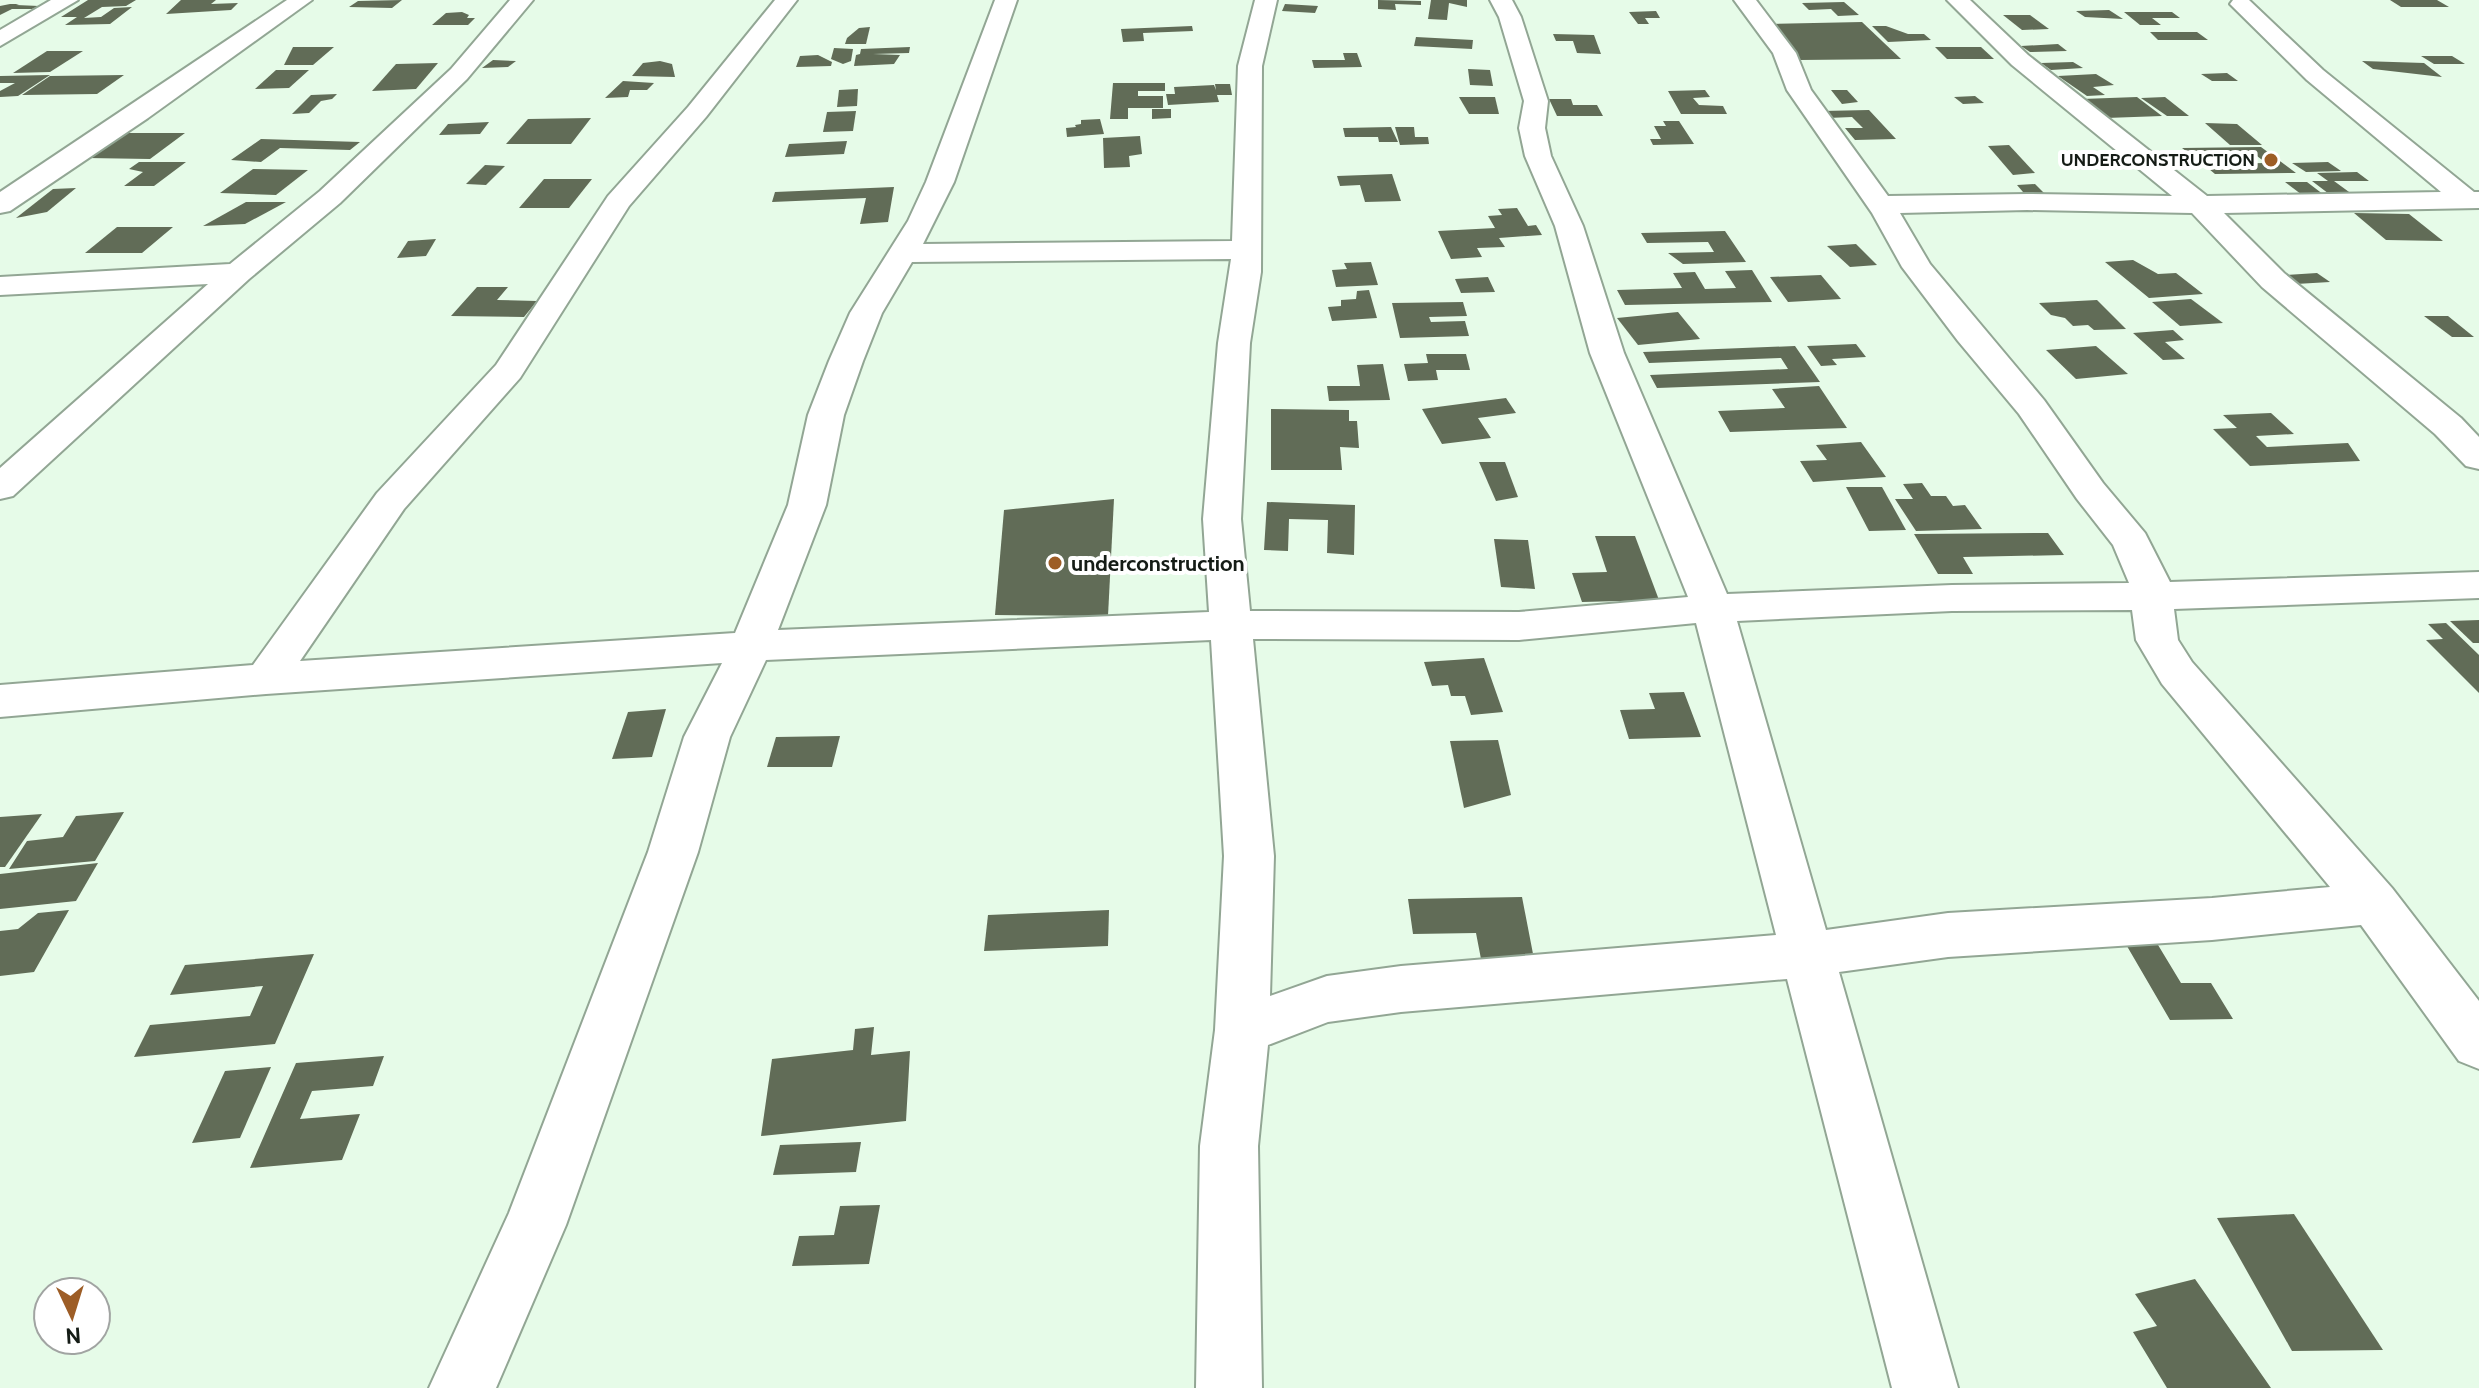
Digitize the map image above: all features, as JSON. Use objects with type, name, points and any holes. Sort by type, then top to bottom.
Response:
[{"type":"street","points":[[0,39],[67,0]]},
{"type":"street","points":[[0,205],[301,0]]},
{"type":"street","points":[[0,488],[238,273],[330,197],[459,74],[522,0]]},
{"type":"street","points":[[266,679],[390,501],[508,371],[618,202],[697,112],[786,0]]},
{"type":"street","points":[[462,1388],[535,1225],[673,852],[707,737],[751,646],[807,505],[826,415],[846,361],[866,313],[903,253],[940,182],[967,115],[991,35],[1006,0]]},
{"type":"street","points":[[1229,1388],[1229,1146],[1242,1030],[1249,856],[1242,736],[1229,625],[1222,519],[1234,343],[1246,272],[1250,66],[1266,0]]},
{"type":"street","points":[[1501,0],[1536,101],[1532,128],[1538,156],[1569,226],[1607,353],[1713,608],[1925,1388]]},
{"type":"street","points":[[1745,0],[1759,23],[1786,53],[1796,71],[1799,90],[1880,205],[1917,267],[2032,407],[2090,491],[2131,542],[2149,579],[2157,640],[2177,673],[2374,903],[2479,1044]]},
{"type":"street","points":[[1958,0],[2020,60],[2200,205],[2273,280],[2448,426],[2479,458]]},
{"type":"street","points":[[2241,4],[2326,84],[2475,207]]},
{"type":"street","points":[[1880,205],[2027,202],[2200,205],[2396,201],[2475,207]]},
{"type":"street","points":[[903,253],[1247,250]]},
{"type":"street","points":[[0,286],[238,273]]},
{"type":"street","points":[[0,701],[266,679],[751,646],[1229,625],[1519,626],[1713,608],[1952,598],[2151,596],[2479,585]]},
{"type":"street","points":[[1242,1030],[1327,999],[1401,989],[1807,955],[1948,935],[2212,919],[2374,903]]},
{"type":"building","points":[[88,0],[136,0],[126,6],[102,7],[84,18],[101,17],[114,8],[132,7],[110,24],[65,25],[77,17],[61,17]]},
{"type":"building","points":[[181,0],[216,0],[211,4],[238,3],[231,10],[166,14]]},
{"type":"building","points":[[402,0],[392,8],[349,7],[358,1]]},
{"type":"building","points":[[1378,0],[1421,1],[1421,5],[1395,4],[1396,10],[1378,9]]},
{"type":"building","points":[[1431,0],[1467,0],[1467,7],[1449,3],[1447,20],[1428,19]]},
{"type":"building","points":[[2390,0],[2437,0],[2449,7],[2401,7]]},
{"type":"building","points":[[1844,2],[1859,15],[1838,16],[1831,9],[1809,10],[1802,3]]},
{"type":"building","points":[[1285,4],[1318,6],[1315,13],[1282,11]]},
{"type":"building","points":[[0,6],[39,6],[12,9],[0,15]]},
{"type":"building","points":[[2109,10],[2123,19],[2085,17],[2076,11]]},
{"type":"building","points":[[1656,11],[1660,18],[1645,18],[1649,24],[1638,24],[1629,12]]},
{"type":"building","points":[[2124,12],[2172,12],[2180,18],[2152,18],[2161,25],[2140,25]]},
{"type":"building","points":[[446,13],[469,15],[467,18],[475,18],[468,25],[432,25]]},
{"type":"building","points":[[2003,15],[2030,15],[2049,29],[2022,30]]},
{"type":"building","points":[[1862,22],[1901,59],[1799,60],[1770,24]]},
{"type":"building","points":[[1192,26],[1193,31],[1143,33],[1144,41],[1123,42],[1121,29]]},
{"type":"building","points":[[1872,26],[1886,26],[1908,34],[1924,34],[1931,40],[1888,42]]},
{"type":"building","points":[[870,27],[866,44],[845,44],[847,38],[859,28]]},
{"type":"building","points":[[2150,32],[2197,32],[2208,40],[2158,40]]},
{"type":"building","points":[[1553,34],[1594,35],[1601,54],[1577,53],[1573,41],[1556,41]]},
{"type":"building","points":[[1416,37],[1473,40],[1472,49],[1414,46]]},
{"type":"building","points":[[2058,44],[2067,51],[2030,52],[2021,46]]},
{"type":"building","points":[[293,47],[334,47],[313,65],[284,65]]},
{"type":"building","points":[[910,47],[909,53],[873,54],[900,55],[894,64],[854,66],[861,49]]},
{"type":"building","points":[[1935,47],[1981,47],[1994,59],[1947,59]]},
{"type":"building","points":[[834,48],[853,49],[851,61],[843,64],[831,59]]},
{"type":"building","points":[[47,51],[83,51],[50,72],[13,73]]},
{"type":"building","points":[[1343,53],[1357,53],[1362,67],[1314,68],[1312,60],[1345,60]]},
{"type":"building","points":[[818,55],[832,62],[831,66],[796,67],[800,56]]},
{"type":"building","points":[[2421,56],[2452,56],[2465,64],[2434,64]]},
{"type":"building","points":[[493,60],[516,61],[508,67],[482,68]]},
{"type":"building","points":[[660,61],[672,64],[675,77],[632,76],[643,63]]},
{"type":"building","points":[[2362,61],[2424,63],[2442,77],[2373,69]]},
{"type":"building","points":[[2073,62],[2083,68],[2051,70],[2041,63]]},
{"type":"building","points":[[438,63],[416,89],[372,91],[396,64]]},
{"type":"building","points":[[1468,69],[1490,70],[1493,86],[1470,85]]},
{"type":"building","points":[[276,70],[309,70],[289,88],[255,89]]},
{"type":"building","points":[[2227,73],[2238,81],[2212,81],[2201,74]]},
{"type":"building","points":[[2096,74],[2114,85],[2093,87],[2105,95],[2087,96],[2058,76]]},
{"type":"building","points":[[50,75],[18,96],[0,97],[0,91],[15,83],[0,83],[0,76]]},
{"type":"building","points":[[124,75],[97,94],[22,95],[50,76]]},
{"type":"building","points":[[623,81],[654,83],[647,90],[630,90],[628,97],[605,98]]},
{"type":"building","points":[[1113,83],[1165,83],[1165,91],[1138,91],[1138,96],[1163,96],[1163,108],[1128,108],[1128,119],[1110,119]]},
{"type":"building","points":[[1215,84],[1230,84],[1232,95],[1217,95],[1219,102],[1168,105],[1166,94],[1175,94],[1174,87],[1214,85],[1216,90]]},
{"type":"building","points":[[858,89],[857,106],[837,107],[839,90]]},
{"type":"building","points":[[1705,90],[1710,97],[1693,98],[1699,105],[1723,106],[1727,114],[1681,114],[1668,91]]},
{"type":"building","points":[[1831,90],[1847,90],[1858,102],[1842,104]]},
{"type":"building","points":[[337,94],[332,99],[321,101],[309,113],[292,114],[311,95]]},
{"type":"building","points":[[1975,96],[1984,103],[1963,104],[1954,97]]},
{"type":"building","points":[[1459,97],[1495,97],[1499,114],[1469,114]]},
{"type":"building","points":[[2137,97],[2162,116],[2106,118],[2082,99]]},
{"type":"building","points":[[2165,97],[2189,116],[2167,116],[2141,98]]},
{"type":"building","points":[[1549,99],[1571,99],[1573,105],[1597,105],[1603,116],[1557,116]]},
{"type":"building","points":[[1152,109],[1171,109],[1171,118],[1152,119]]},
{"type":"building","points":[[1869,110],[1896,139],[1855,140],[1845,128],[1863,128],[1852,117],[1828,118],[1822,111]]},
{"type":"building","points":[[856,111],[853,131],[823,132],[827,112]]},
{"type":"building","points":[[591,118],[571,144],[506,144],[528,119]]},
{"type":"building","points":[[1100,119],[1104,134],[1067,137],[1066,128],[1076,127],[1081,120]]},
{"type":"building","points":[[1663,121],[1679,121],[1694,144],[1653,145],[1650,139],[1661,139],[1654,126],[1666,126]]},
{"type":"building","points":[[489,122],[480,134],[439,135],[448,124]]},
{"type":"building","points":[[2205,123],[2237,124],[2262,145],[2230,145]]},
{"type":"building","points":[[1391,127],[1398,142],[1379,142],[1378,137],[1345,137],[1343,128]]},
{"type":"building","points":[[1395,127],[1414,127],[1415,137],[1428,137],[1429,144],[1400,145]]},
{"type":"building","points":[[124,133],[185,133],[150,159],[87,158]]},
{"type":"building","points":[[1140,136],[1142,154],[1129,156],[1130,167],[1104,168],[1103,138]]},
{"type":"building","points":[[261,139],[360,142],[350,150],[280,148],[261,162],[231,160]]},
{"type":"building","points":[[847,141],[844,154],[785,157],[789,144]]},
{"type":"building","points":[[2009,145],[2035,173],[2013,175],[1988,146]]},
{"type":"building","name":"UNDERCONSTRUCTION","points":[[2261,147],[2296,173],[2215,174],[2203,164],[2266,163],[2257,156],[2194,157],[2182,148]]},
{"type":"building","points":[[139,162],[186,162],[154,186],[124,186],[143,172],[129,169]]},
{"type":"building","points":[[2328,162],[2341,171],[2306,172],[2292,163]]},
{"type":"building","points":[[485,165],[505,166],[486,185],[466,184]]},
{"type":"building","points":[[253,169],[308,170],[276,195],[220,193]]},
{"type":"building","points":[[2357,172],[2369,181],[2334,181],[2360,200],[2337,200],[2312,181],[2328,181],[2317,173]]},
{"type":"building","points":[[1392,174],[1401,201],[1365,202],[1360,185],[1340,186],[1337,176]]},
{"type":"building","points":[[544,179],[592,179],[569,208],[519,208]]},
{"type":"building","points":[[2285,182],[2307,182],[2332,201],[2310,201]]},
{"type":"building","points":[[2035,184],[2050,199],[2029,199],[2017,185]]},
{"type":"building","points":[[894,187],[888,222],[860,224],[866,198],[772,202],[775,192]]},
{"type":"building","points":[[76,188],[47,212],[16,218],[53,189]]},
{"type":"building","points":[[246,202],[286,202],[245,224],[203,226]]},
{"type":"building","points":[[1517,208],[1528,226],[1536,225],[1542,235],[1499,238],[1505,247],[1477,248],[1482,257],[1451,259],[1438,231],[1495,228],[1488,216],[1502,215],[1498,209]]},
{"type":"building","points":[[2354,213],[2409,214],[2443,241],[2386,240]]},
{"type":"building","points":[[117,227],[173,227],[142,253],[85,253]]},
{"type":"building","points":[[1725,231],[1746,262],[1683,264],[1668,253],[1714,252],[1708,242],[1647,243],[1641,233]]},
{"type":"building","points":[[436,239],[426,256],[397,258],[408,241]]},
{"type":"building","points":[[1856,244],[1877,265],[1850,267],[1827,246]]},
{"type":"building","points":[[2133,260],[2158,274],[2176,273],[2203,294],[2149,298],[2105,262]]},
{"type":"building","points":[[1371,262],[1378,285],[1336,287],[1332,270],[1347,269],[1344,263]]},
{"type":"building","points":[[1752,270],[1772,302],[1625,305],[1617,290],[1682,288],[1673,273],[1695,272],[1705,289],[1736,288],[1725,271]]},
{"type":"building","points":[[2317,273],[2330,282],[2296,284],[2284,275]]},
{"type":"building","points":[[1821,275],[1841,299],[1788,302],[1770,277]]},
{"type":"building","points":[[1488,277],[1495,292],[1461,293],[1455,279]]},
{"type":"building","points":[[477,287],[508,287],[497,300],[537,301],[524,317],[451,316]]},
{"type":"building","points":[[1369,290],[1377,318],[1332,321],[1328,307],[1341,306],[1341,300],[1356,299],[1357,291]]},
{"type":"building","points":[[2191,299],[2223,323],[2180,326],[2152,302]]},
{"type":"building","points":[[2097,300],[2126,329],[2094,330],[2088,325],[2073,326],[2065,318],[2051,315],[2039,303]]},
{"type":"building","points":[[1463,302],[1467,316],[1429,317],[1431,322],[1465,321],[1469,336],[1400,338],[1392,303]]},
{"type":"building","points":[[1678,312],[1700,339],[1638,345],[1617,318]]},
{"type":"building","points":[[2424,316],[2448,316],[2474,337],[2452,337]]},
{"type":"building","points":[[2173,330],[2184,340],[2165,342],[2185,359],[2163,360],[2133,333]]},
{"type":"building","points":[[1856,344],[1866,357],[1832,359],[1837,365],[1821,366],[1807,346]]},
{"type":"building","points":[[1795,346],[1820,382],[1657,388],[1650,375],[1788,369],[1781,358],[1649,363],[1643,352]]},
{"type":"building","points":[[2096,346],[2128,374],[2076,379],[2046,350]]},
{"type":"building","points":[[1426,354],[1466,354],[1470,370],[1436,370],[1438,380],[1408,381],[1404,364],[1428,363]]},
{"type":"building","points":[[1383,364],[1390,400],[1329,401],[1327,386],[1360,386],[1357,365]]},
{"type":"building","points":[[1819,386],[1847,428],[1730,432],[1718,411],[1785,408],[1772,389]]},
{"type":"building","points":[[1506,398],[1516,413],[1478,418],[1491,438],[1442,444],[1422,409]]},
{"type":"building","points":[[1271,409],[1349,410],[1349,421],[1357,421],[1359,448],[1340,447],[1342,470],[1271,470]]},
{"type":"building","points":[[2271,413],[2294,434],[2256,436],[2267,447],[2348,443],[2360,461],[2250,466],[2213,429],[2237,428],[2223,415]]},
{"type":"building","points":[[1861,442],[1886,477],[1813,482],[1800,461],[1827,460],[1816,445]]},
{"type":"building","points":[[1479,462],[1505,462],[1518,497],[1496,501]]},
{"type":"building","points":[[1922,483],[1931,496],[1946,496],[1953,506],[1965,505],[1982,529],[1916,531],[1895,499],[1913,499],[1903,484]]},
{"type":"building","points":[[1846,487],[1882,487],[1906,530],[1869,531]]},
{"type":"building","name":"underconstruction","points":[[1114,499],[1108,616],[995,615],[1004,510]]},
{"type":"building","points":[[1267,502],[1355,505],[1354,555],[1327,553],[1328,520],[1289,519],[1288,551],[1264,550]]},
{"type":"building","points":[[2048,533],[2064,555],[1963,557],[1973,574],[1938,574],[1914,534]]},
{"type":"building","points":[[1595,536],[1635,536],[1659,600],[1582,602],[1572,573],[1607,572]]},
{"type":"building","points":[[1494,539],[1528,540],[1535,589],[1501,587]]},
{"type":"building","points":[[2479,620],[2479,643],[2473,643],[2450,621]]},
{"type":"building","points":[[2446,623],[2479,655],[2479,693],[2426,640],[2443,639],[2428,624]]},
{"type":"building","points":[[1484,658],[1503,712],[1471,715],[1465,696],[1451,696],[1448,685],[1432,686],[1424,662]]},
{"type":"building","points":[[1684,692],[1701,737],[1629,739],[1620,710],[1655,709],[1649,693]]},
{"type":"building","points":[[666,709],[652,757],[612,759],[628,712]]},
{"type":"building","points":[[840,736],[832,767],[767,767],[776,737]]},
{"type":"building","points":[[1498,740],[1511,795],[1464,808],[1450,741]]},
{"type":"building","points":[[124,812],[95,861],[9,869],[27,841],[63,837],[76,816]]},
{"type":"building","points":[[42,814],[5,867],[0,867],[0,817]]},
{"type":"building","points":[[98,863],[76,901],[0,909],[0,874]]},
{"type":"building","points":[[1522,897],[1534,959],[1481,959],[1476,933],[1413,934],[1408,899]]},
{"type":"building","points":[[69,910],[34,972],[0,976],[0,931],[18,929],[38,913]]},
{"type":"building","points":[[1109,910],[1108,946],[984,951],[988,915]]},
{"type":"building","points":[[2155,940],[2181,983],[2211,983],[2233,1019],[2170,1020],[2124,941]]},
{"type":"building","points":[[314,954],[275,1044],[134,1057],[150,1025],[250,1016],[263,986],[170,995],[185,965]]},
{"type":"building","points":[[874,1027],[871,1055],[910,1051],[906,1121],[761,1136],[772,1059],[853,1050],[855,1029]]},
{"type":"building","points":[[384,1056],[373,1086],[312,1091],[300,1119],[360,1114],[342,1160],[250,1168],[296,1063]]},
{"type":"building","points":[[271,1067],[240,1138],[192,1143],[225,1071]]},
{"type":"building","points":[[861,1142],[856,1172],[773,1175],[780,1145]]},
{"type":"building","points":[[880,1205],[869,1264],[792,1266],[799,1236],[834,1235],[840,1206]]},
{"type":"building","points":[[2294,1214],[2383,1350],[2292,1351],[2217,1218]]},
{"type":"building","points":[[2195,1279],[2271,1388],[2167,1388],[2133,1332],[2157,1326],[2135,1294]]},
{"type":"place","name":"UNDERCONSTRUCTION","points":[[2271,160]]},
{"type":"place","name":"underconstruction","points":[[1055,563]]}]
